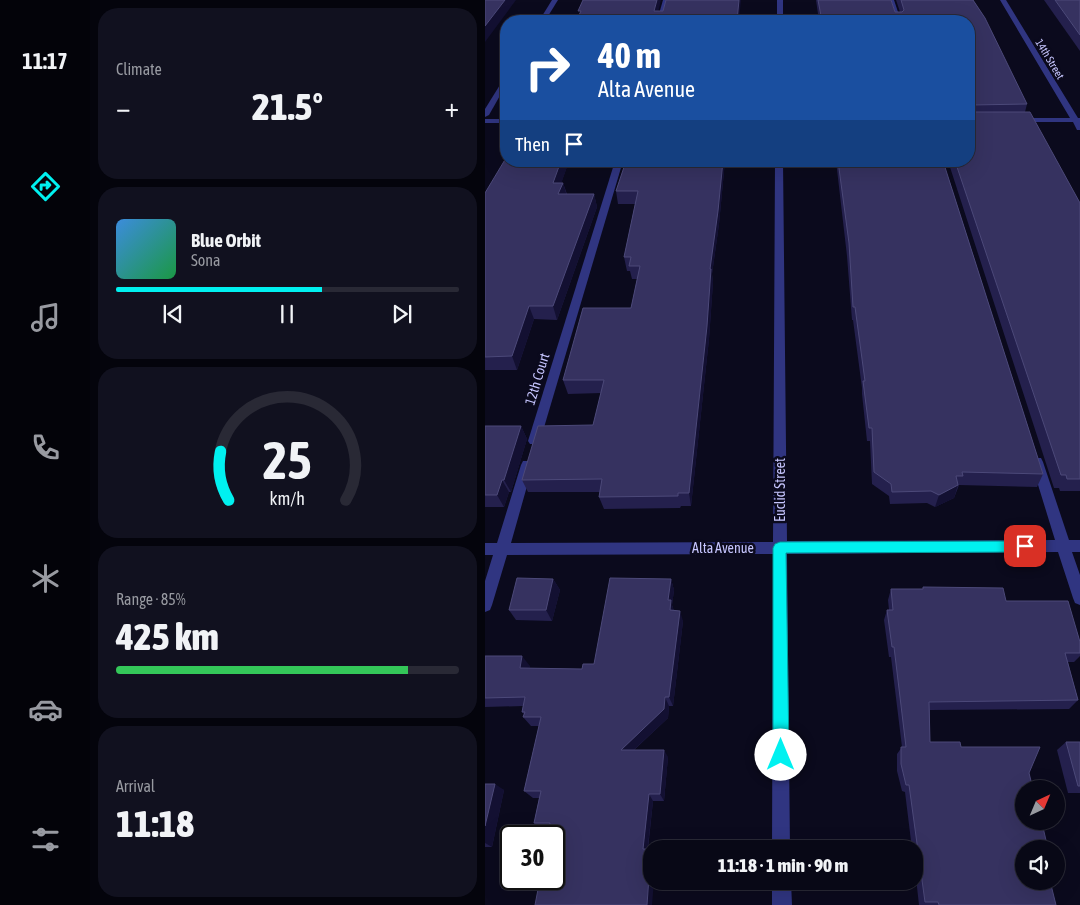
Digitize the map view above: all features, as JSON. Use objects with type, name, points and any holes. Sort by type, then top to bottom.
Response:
[{"type":"street","points":[[546,15],[555,0]]},
{"type":"street","points":[[662,15],[666,0]]},
{"type":"street","points":[[780,0],[780,15]]},
{"type":"street","points":[[891,0],[896,15]]},
{"type":"street","name":"14th Street","points":[[1003,0],[1077,120],[1080,128]]},
{"type":"street","points":[[485,115],[500,90]]},
{"type":"street","points":[[1007,120],[1077,120]]},
{"type":"street","points":[[485,121],[500,121]]},
{"type":"street","name":"12th Court","points":[[485,605],[617,167]]},
{"type":"street","name":"Euclid Street","points":[[779,167],[781,840]]},
{"type":"street","points":[[1034,452],[1080,598]]},
{"type":"street","name":"Alta Avenue","points":[[485,549],[1080,546]]},
{"type":"street","points":[[781,890],[782,905]]},
{"type":"building","points":[[485,0],[505,0],[485,26]]},
{"type":"building","points":[[583,0],[657,0],[654,11],[663,11],[666,0],[739,0],[738,15],[579,15],[581,11],[578,11]]},
{"type":"building","points":[[818,0],[891,0],[895,12],[902,12],[904,10],[901,0],[973,0],[985,18],[1027,104],[975,105],[975,15],[821,15]]},
{"type":"building","points":[[1055,0],[1080,0],[1080,35]]},
{"type":"building","points":[[975,112],[1030,112],[1080,203],[1080,479],[1067,479],[1066,475],[1061,475],[957,167],[975,167]]},
{"type":"building","points":[[501,167],[559,167],[553,183],[563,183],[558,194],[594,194],[553,306],[529,306],[512,356],[485,357],[485,193]]},
{"type":"building","points":[[624,167],[722,167],[710,269],[707,326],[689,493],[678,493],[678,496],[599,497],[602,479],[522,480],[538,426],[593,425],[604,380],[563,380],[583,308],[631,308],[640,266],[629,266],[631,257],[624,257],[638,191],[616,191]]},
{"type":"building","points":[[839,167],[945,167],[1043,474],[962,472],[963,476],[956,476],[958,485],[939,495],[931,491],[892,492],[891,484],[874,472],[872,428],[869,428],[863,381],[865,381],[855,307],[853,307],[849,243]]},
{"type":"building","points":[[485,426],[521,426],[504,480],[502,480],[497,495],[485,495]]},
{"type":"building","points":[[517,578],[553,579],[546,610],[509,610]]},
{"type":"building","points":[[610,578],[671,579],[668,600],[671,600],[670,610],[680,611],[669,697],[665,697],[664,709],[621,750],[664,750],[660,794],[649,794],[643,840],[643,890],[648,890],[647,905],[535,905],[538,890],[565,890],[565,825],[534,823],[541,791],[524,791],[541,717],[523,717],[525,697],[485,698],[485,656],[522,656],[520,668],[582,669],[583,664],[594,664]]},
{"type":"building","points":[[923,587],[1003,588],[1006,601],[1068,601],[1080,642],[1080,653],[1065,653],[1078,700],[929,702],[930,742],[960,742],[961,747],[1040,747],[1029,773],[1031,780],[1015,780],[1015,830],[1044,830],[1046,840],[1015,840],[1015,890],[1052,890],[1056,905],[939,905],[938,902],[925,902],[923,887],[923,840],[917,840],[909,785],[906,785],[901,764],[901,747],[906,747],[894,647],[892,647],[887,610],[893,610],[891,589],[923,589]]},
{"type":"building","points":[[1066,742],[1080,742],[1080,786],[1078,786]]},
{"type":"building","points":[[485,784],[495,784],[485,826]]},
{"type":"route","points":[[781,755],[780,548],[1025,546]]}]
